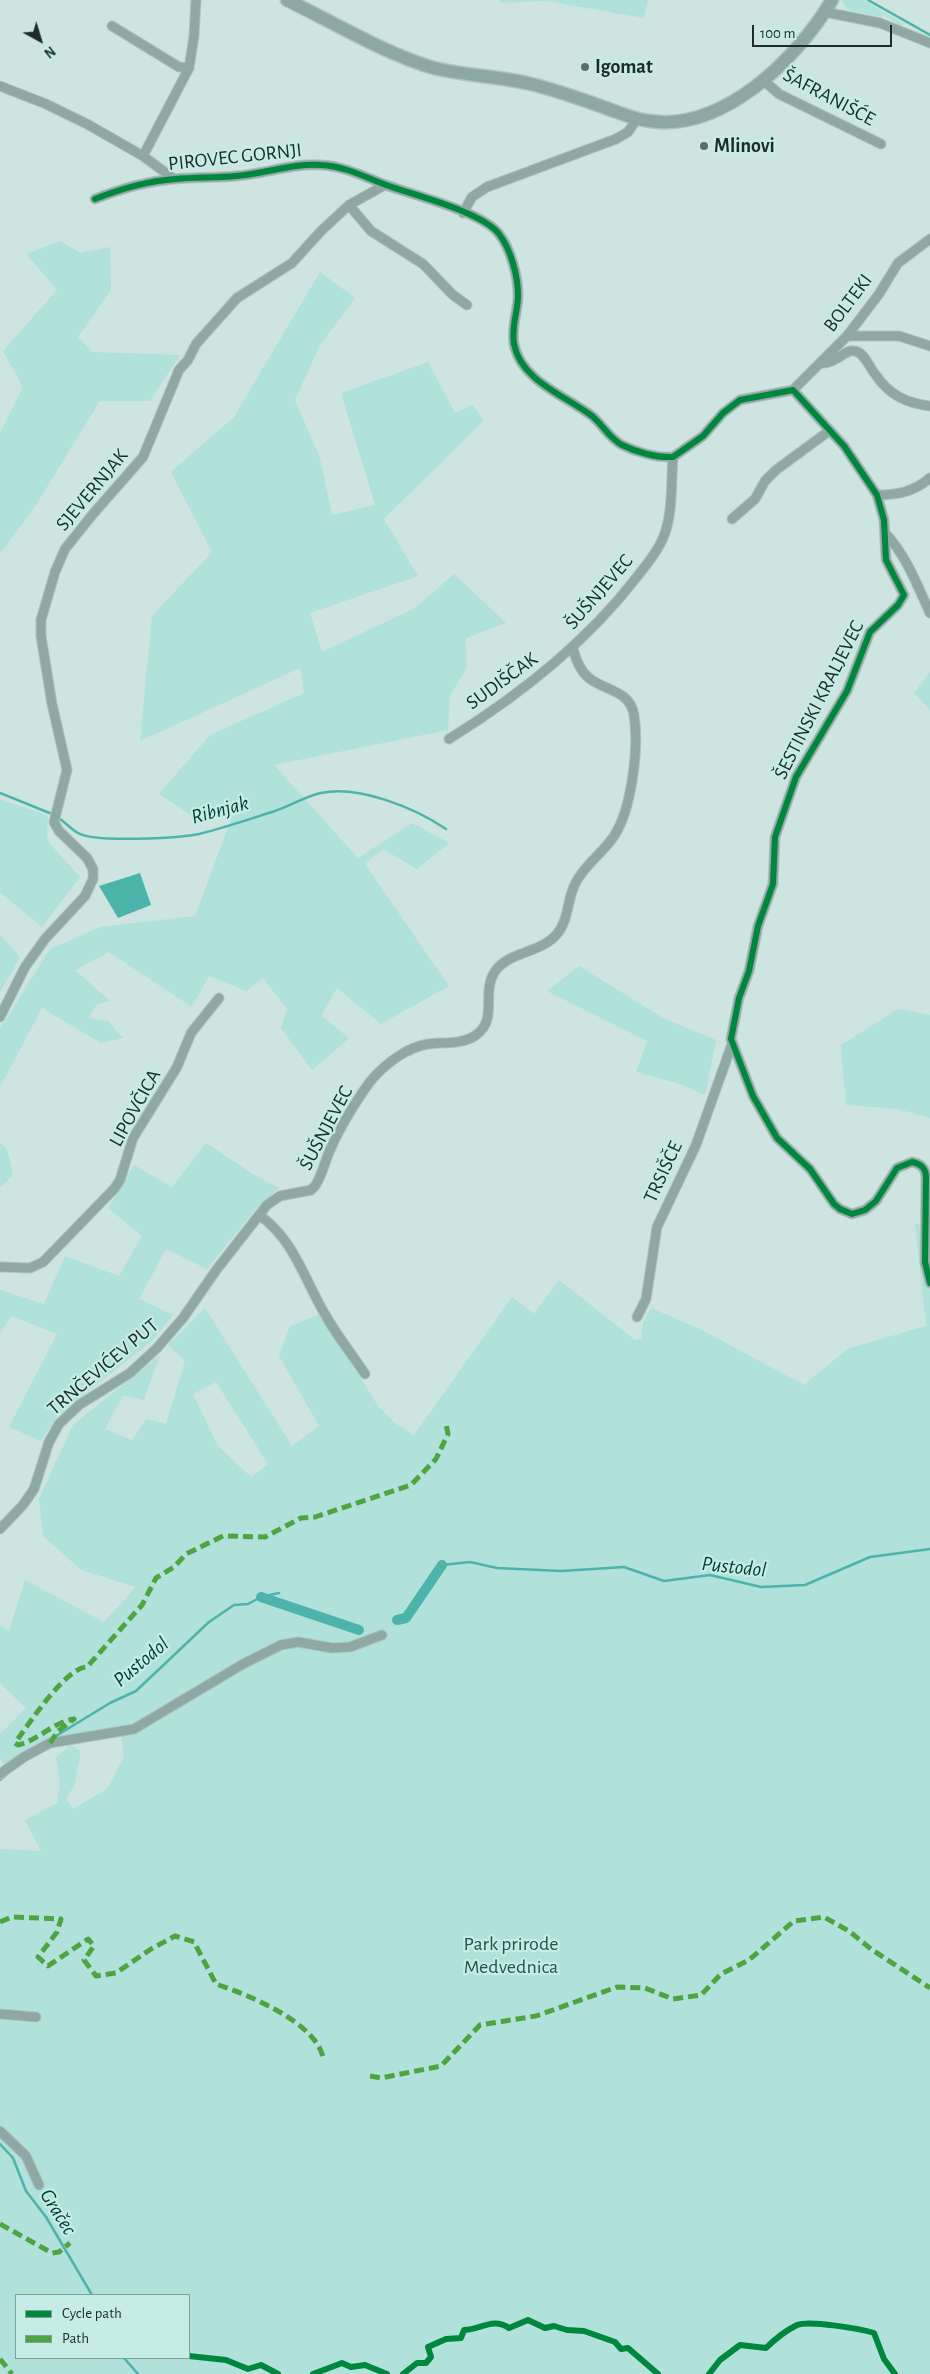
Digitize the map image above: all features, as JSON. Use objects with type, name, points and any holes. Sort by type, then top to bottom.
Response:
[{"type":"main road","points":[[287,0],[373,43],[434,68],[519,81],[637,119],[663,122],[698,118],[735,102],[763,80],[803,41],[832,0]]},
{"type":"street","points":[[144,156],[188,68],[194,36],[196,0]]},
{"type":"street","points":[[825,12],[880,23],[930,43]]},
{"type":"street","points":[[112,26],[178,67],[188,68]]},
{"type":"street","name":"ŠAFRANIŠĆE","points":[[763,80],[788,99],[881,144]]},
{"type":"street","name":"PIROVEC GORNJI","points":[[0,86],[68,114],[144,156],[174,179]]},
{"type":"street","points":[[637,119],[628,132],[616,139],[486,187],[472,197],[463,213],[494,229],[507,248],[518,295],[513,325],[514,345],[529,371],[542,384],[592,416],[620,444],[657,456],[673,457],[703,436],[717,419],[740,400],[793,390]]},
{"type":"street","name":"PIROVEC GORNJI","points":[[95,198],[126,188],[174,179],[236,176],[282,168],[321,165],[355,173],[385,185],[429,198],[463,213]]},
{"type":"street","name":"SJEVERNJAK","points":[[0,1017],[25,967],[45,939],[85,896],[93,879],[93,869],[87,858],[58,831],[54,822],[66,781],[66,760],[52,704],[40,628],[55,572],[72,539],[144,457],[178,370],[191,354],[196,344],[228,306],[252,286],[292,262],[349,205],[385,185]]},
{"type":"street","points":[[349,205],[371,231],[422,264],[453,296],[467,305]]},
{"type":"street","name":"BOLTEKI","points":[[793,390],[847,336],[878,294],[898,262],[930,239]]},
{"type":"street","points":[[847,336],[899,336],[930,346]]},
{"type":"street","points":[[820,363],[831,363],[849,351],[855,350],[862,355],[875,376],[891,392],[910,403],[930,406]]},
{"type":"street","name":"ŠESTINSKI KRALJEVEC","points":[[793,390],[844,446],[877,495],[886,534],[886,560],[903,590],[904,599],[870,632],[847,692],[796,777],[775,837],[773,884],[758,926],[749,970],[739,998],[731,1033],[732,1044],[753,1096],[777,1138],[810,1168],[834,1204],[840,1209],[852,1214],[865,1210],[876,1201],[886,1182],[902,1164],[912,1162],[923,1167],[926,1178],[925,1262],[930,1283]]},
{"type":"street","points":[[732,519],[755,499],[765,482],[776,470],[829,431]]},
{"type":"street","name":"ŠUŠNJEVEC","points":[[259,1215],[267,1205],[280,1196],[311,1190],[315,1186],[331,1147],[362,1094],[374,1077],[390,1063],[406,1052],[422,1046],[468,1040],[484,1027],[490,1012],[488,989],[495,972],[509,960],[544,944],[557,934],[564,921],[576,882],[618,829],[626,812],[631,791],[634,713],[622,694],[588,678],[578,664],[572,649],[627,590],[660,544],[668,516],[673,457]]},
{"type":"street","points":[[877,495],[907,492],[919,487],[930,478]]},
{"type":"street","points":[[886,534],[907,562],[930,613]]},
{"type":"street","name":"SUDIŠČAK","points":[[450,739],[494,711],[572,649]]},
{"type":"street","name":"LIPOVČICA","points":[[0,1267],[30,1268],[42,1262],[114,1189],[120,1180],[125,1158],[133,1138],[178,1067],[191,1033],[219,998]]},
{"type":"street","name":"TRSIŠČE","points":[[637,1317],[646,1299],[657,1227],[696,1145],[732,1044]]},
{"type":"street","points":[[259,1215],[273,1225],[289,1245],[335,1332],[365,1374]]},
{"type":"street","name":"TRNČEVIĆEV PUT","points":[[0,1528],[23,1505],[34,1489],[49,1442],[59,1424],[79,1405],[124,1377],[158,1348],[183,1318],[201,1290],[259,1215]]},
{"type":"street","points":[[0,1774],[24,1757],[50,1743],[134,1729],[243,1664],[281,1646],[298,1642],[332,1648],[350,1647],[382,1635]]},
{"type":"street","points":[[0,2014],[36,2017]]},
{"type":"street","points":[[0,2131],[26,2156],[39,2185]]},
{"type":"green space","points":[[500,0],[648,0],[644,18],[546,1],[500,3]]},
{"type":"green space","points":[[841,0],[864,0],[904,24],[901,26],[883,15],[881,17],[848,10]]},
{"type":"green space","points":[[60,241],[81,253],[110,247],[111,290],[78,337],[92,352],[180,355],[150,401],[100,401],[34,508],[0,554],[0,433],[23,387],[3,351],[57,290],[26,254]]},
{"type":"green space","points":[[320,272],[355,298],[320,345],[295,400],[320,458],[332,515],[375,505],[341,393],[428,362],[455,413],[472,405],[484,420],[384,519],[418,576],[310,613],[322,652],[415,608],[454,574],[506,623],[466,638],[467,668],[450,695],[448,730],[274,765],[358,858],[412,823],[449,843],[417,869],[383,849],[365,864],[449,986],[381,1024],[337,988],[321,1016],[349,1038],[312,1070],[281,1028],[287,1009],[263,978],[246,991],[209,976],[192,1007],[109,952],[75,970],[110,1001],[97,1004],[88,1018],[108,1021],[123,1038],[101,1043],[42,1008],[0,1087],[0,1029],[50,949],[100,927],[195,916],[236,806],[203,823],[159,794],[210,735],[304,693],[300,668],[140,741],[152,616],[212,552],[171,472],[234,417]]},
{"type":"green space","points":[[930,672],[930,710],[914,693]]},
{"type":"green space","points":[[0,799],[48,817],[47,837],[50,844],[80,877],[42,927],[0,892]]},
{"type":"green space","points":[[0,935],[20,957],[0,992]]},
{"type":"green space","points":[[579,966],[663,1018],[716,1040],[705,1095],[680,1084],[636,1072],[647,1041],[547,991]]},
{"type":"green space","points":[[898,1009],[930,1015],[930,1118],[898,1109],[846,1105],[841,1045]]},
{"type":"green space","points":[[0,1143],[7,1149],[13,1175],[0,1188]]},
{"type":"green space","points":[[206,1143],[251,1173],[279,1188],[254,1211],[207,1269],[166,1249],[139,1299],[173,1315],[152,1341],[59,1414],[41,1441],[9,1427],[57,1334],[11,1316],[0,1334],[0,1290],[44,1304],[65,1256],[119,1276],[142,1236],[108,1208],[134,1165],[172,1187]]},
{"type":"green space","name":"Park prirode Medvednica","points":[[915,1223],[930,1229],[930,2374],[0,2374],[0,1849],[41,1851],[25,1820],[57,1803],[60,1783],[56,1758],[70,1745],[81,1751],[74,1786],[66,1799],[73,1809],[107,1789],[124,1757],[121,1731],[44,1743],[5,1767],[0,1758],[0,1734],[26,1708],[0,1683],[0,1625],[9,1631],[25,1580],[104,1622],[136,1587],[81,1570],[43,1536],[39,1499],[73,1425],[160,1355],[144,1400],[123,1395],[105,1429],[132,1440],[146,1419],[166,1424],[185,1361],[168,1345],[205,1308],[292,1446],[319,1426],[279,1356],[290,1326],[321,1314],[378,1406],[395,1423],[414,1435],[512,1297],[534,1314],[559,1280],[635,1340],[641,1339],[643,1323],[651,1308],[700,1329],[804,1385],[847,1349],[926,1326]],"holes":[[[216,1382],[268,1464],[251,1477],[218,1446],[193,1394]]]},
{"type":"water","points":[[140,873],[151,905],[118,918],[99,886]]},
{"type":"waterway","points":[[868,0],[930,35]]},
{"type":"waterway","name":"Ribnjak","points":[[57,817],[78,833],[87,836],[118,839],[174,837],[199,834],[218,829],[275,811],[315,794],[336,791],[369,795],[386,800],[419,813],[446,829]]},
{"type":"waterway","name":"Ribnjak","points":[[0,793],[52,814]]},
{"type":"waterway","name":"Pustodol","points":[[442,1565],[470,1562],[497,1568],[561,1571],[624,1567],[664,1581],[710,1575],[761,1587],[805,1585],[870,1557],[930,1549]]},
{"type":"waterway","points":[[397,1620],[406,1618],[442,1565]]},
{"type":"waterway","name":"Pustodol","points":[[51,1739],[110,1703],[136,1691],[209,1622],[234,1605],[248,1604],[261,1597],[279,1593]]},
{"type":"waterway","points":[[261,1597],[359,1630]]},
{"type":"waterway","name":"Pustodol","points":[[0,1780],[6,1775]]},
{"type":"waterway","name":"Gračec","points":[[0,2144],[13,2158],[26,2191],[46,2217],[91,2294]]},
{"type":"waterway","name":"Gračec","points":[[125,2359],[138,2374]]},
{"type":"marked path","points":[[50,1743],[58,1731],[74,1719],[59,1724],[26,1743],[18,1745],[15,1743],[58,1686],[78,1670],[87,1667],[142,1605],[156,1578],[174,1567],[186,1554],[223,1536],[265,1537],[301,1518],[315,1517],[411,1485],[436,1459],[448,1434],[446,1424]]},
{"type":"marked path","points":[[0,1922],[12,1917],[61,1919],[57,1932],[38,1957],[48,1966],[88,1939],[94,1946],[84,1960],[96,1976],[116,1973],[151,1949],[175,1936],[194,1942],[216,1984],[262,2002],[294,2021],[317,2044],[323,2057]]},
{"type":"marked path","points":[[370,2076],[381,2078],[441,2066],[480,2025],[536,2016],[617,1987],[645,1988],[673,1999],[701,1995],[721,1974],[749,1960],[794,1921],[824,1917],[849,1931],[871,1949],[930,1988]]},
{"type":"marked path","points":[[0,2224],[52,2253],[59,2252],[70,2243]]},
{"type":"marked path","points":[[0,2359],[12,2374]]},
{"type":"cycle path","points":[[95,199],[134,186],[165,180],[236,176],[310,165],[330,166],[362,175],[463,211],[491,226],[499,234],[507,247],[517,280],[518,301],[513,337],[518,357],[535,378],[592,416],[613,439],[622,445],[647,454],[673,457],[703,436],[723,413],[740,400],[793,390],[844,446],[877,495],[884,520],[886,560],[904,595],[898,605],[870,632],[847,691],[796,777],[775,837],[773,884],[758,926],[749,971],[739,998],[731,1039],[753,1096],[777,1138],[810,1169],[834,1204],[840,1209],[852,1214],[865,1210],[876,1201],[897,1168],[912,1162],[923,1167],[926,1178],[925,1262],[930,1283]]},
{"type":"cycle path","points":[[403,2374],[417,2363],[426,2363],[431,2357],[428,2347],[446,2339],[461,2338],[464,2330],[492,2324],[503,2325],[509,2328],[528,2320],[545,2328],[554,2326],[567,2330],[584,2331],[615,2342],[621,2349],[628,2348],[658,2374]]},
{"type":"cycle path","points":[[709,2374],[720,2360],[740,2345],[766,2348],[780,2335],[797,2325],[804,2324],[824,2324],[874,2333],[884,2359],[895,2374]]},
{"type":"cycle path","points":[[190,2356],[226,2360],[248,2369],[261,2365],[278,2374]]},
{"type":"cycle path","points":[[313,2374],[342,2363],[351,2367],[365,2365],[387,2374]]},
{"type":"place","name":"Igomat","points":[[585,67]]},
{"type":"place","name":"Mlinovi","points":[[704,146]]}]
